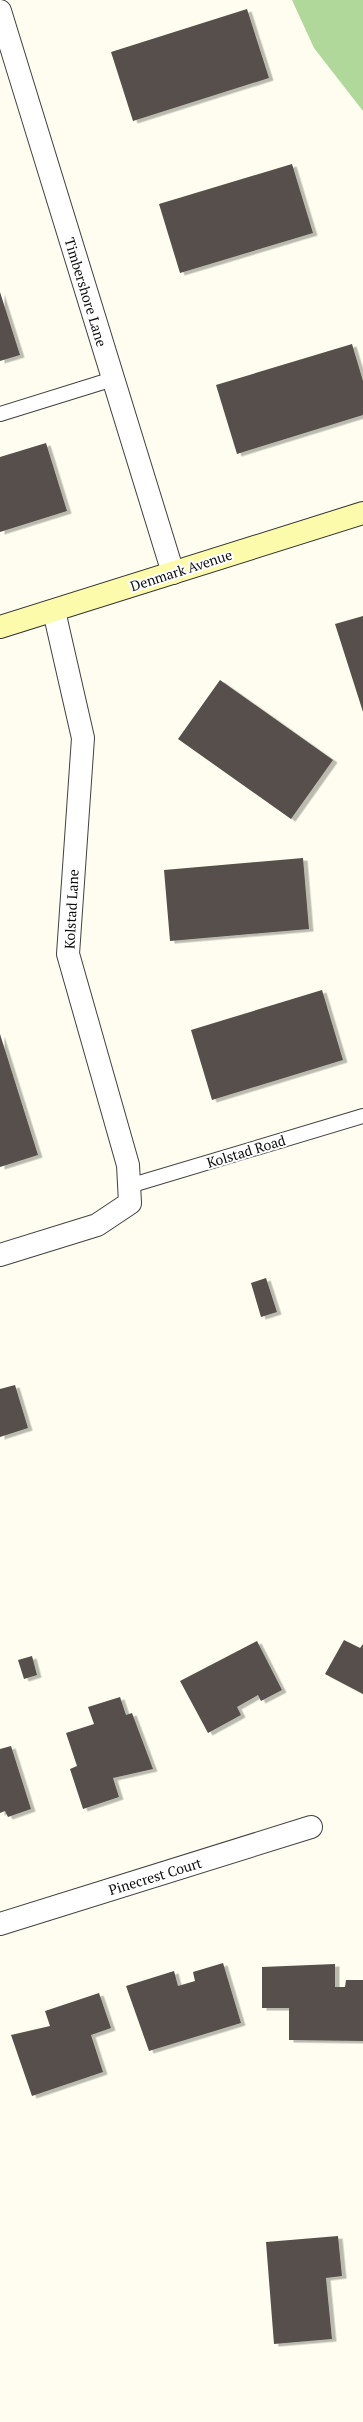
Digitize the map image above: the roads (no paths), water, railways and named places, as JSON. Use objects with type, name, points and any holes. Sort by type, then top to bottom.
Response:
[{"type":"street","name":"Timbershore Lane","points":[[0,12],[173,573]]},
{"type":"street","name":"Denmark Avenue","points":[[0,627],[363,513]]},
{"type":"street","name":"Kolstad Lane","points":[[54,610],[83,738],[68,954],[128,1165],[129,1195]]},
{"type":"street","name":"Kolstad Road","points":[[0,1255],[97,1225],[129,1195]]},
{"type":"street","name":"Pinecrest Court","points":[[0,1924],[311,1827]]},
{"type":"lane","points":[[0,414],[113,379]]},
{"type":"lane","name":"Kolstad Road","points":[[129,1195],[363,1116]]}]
